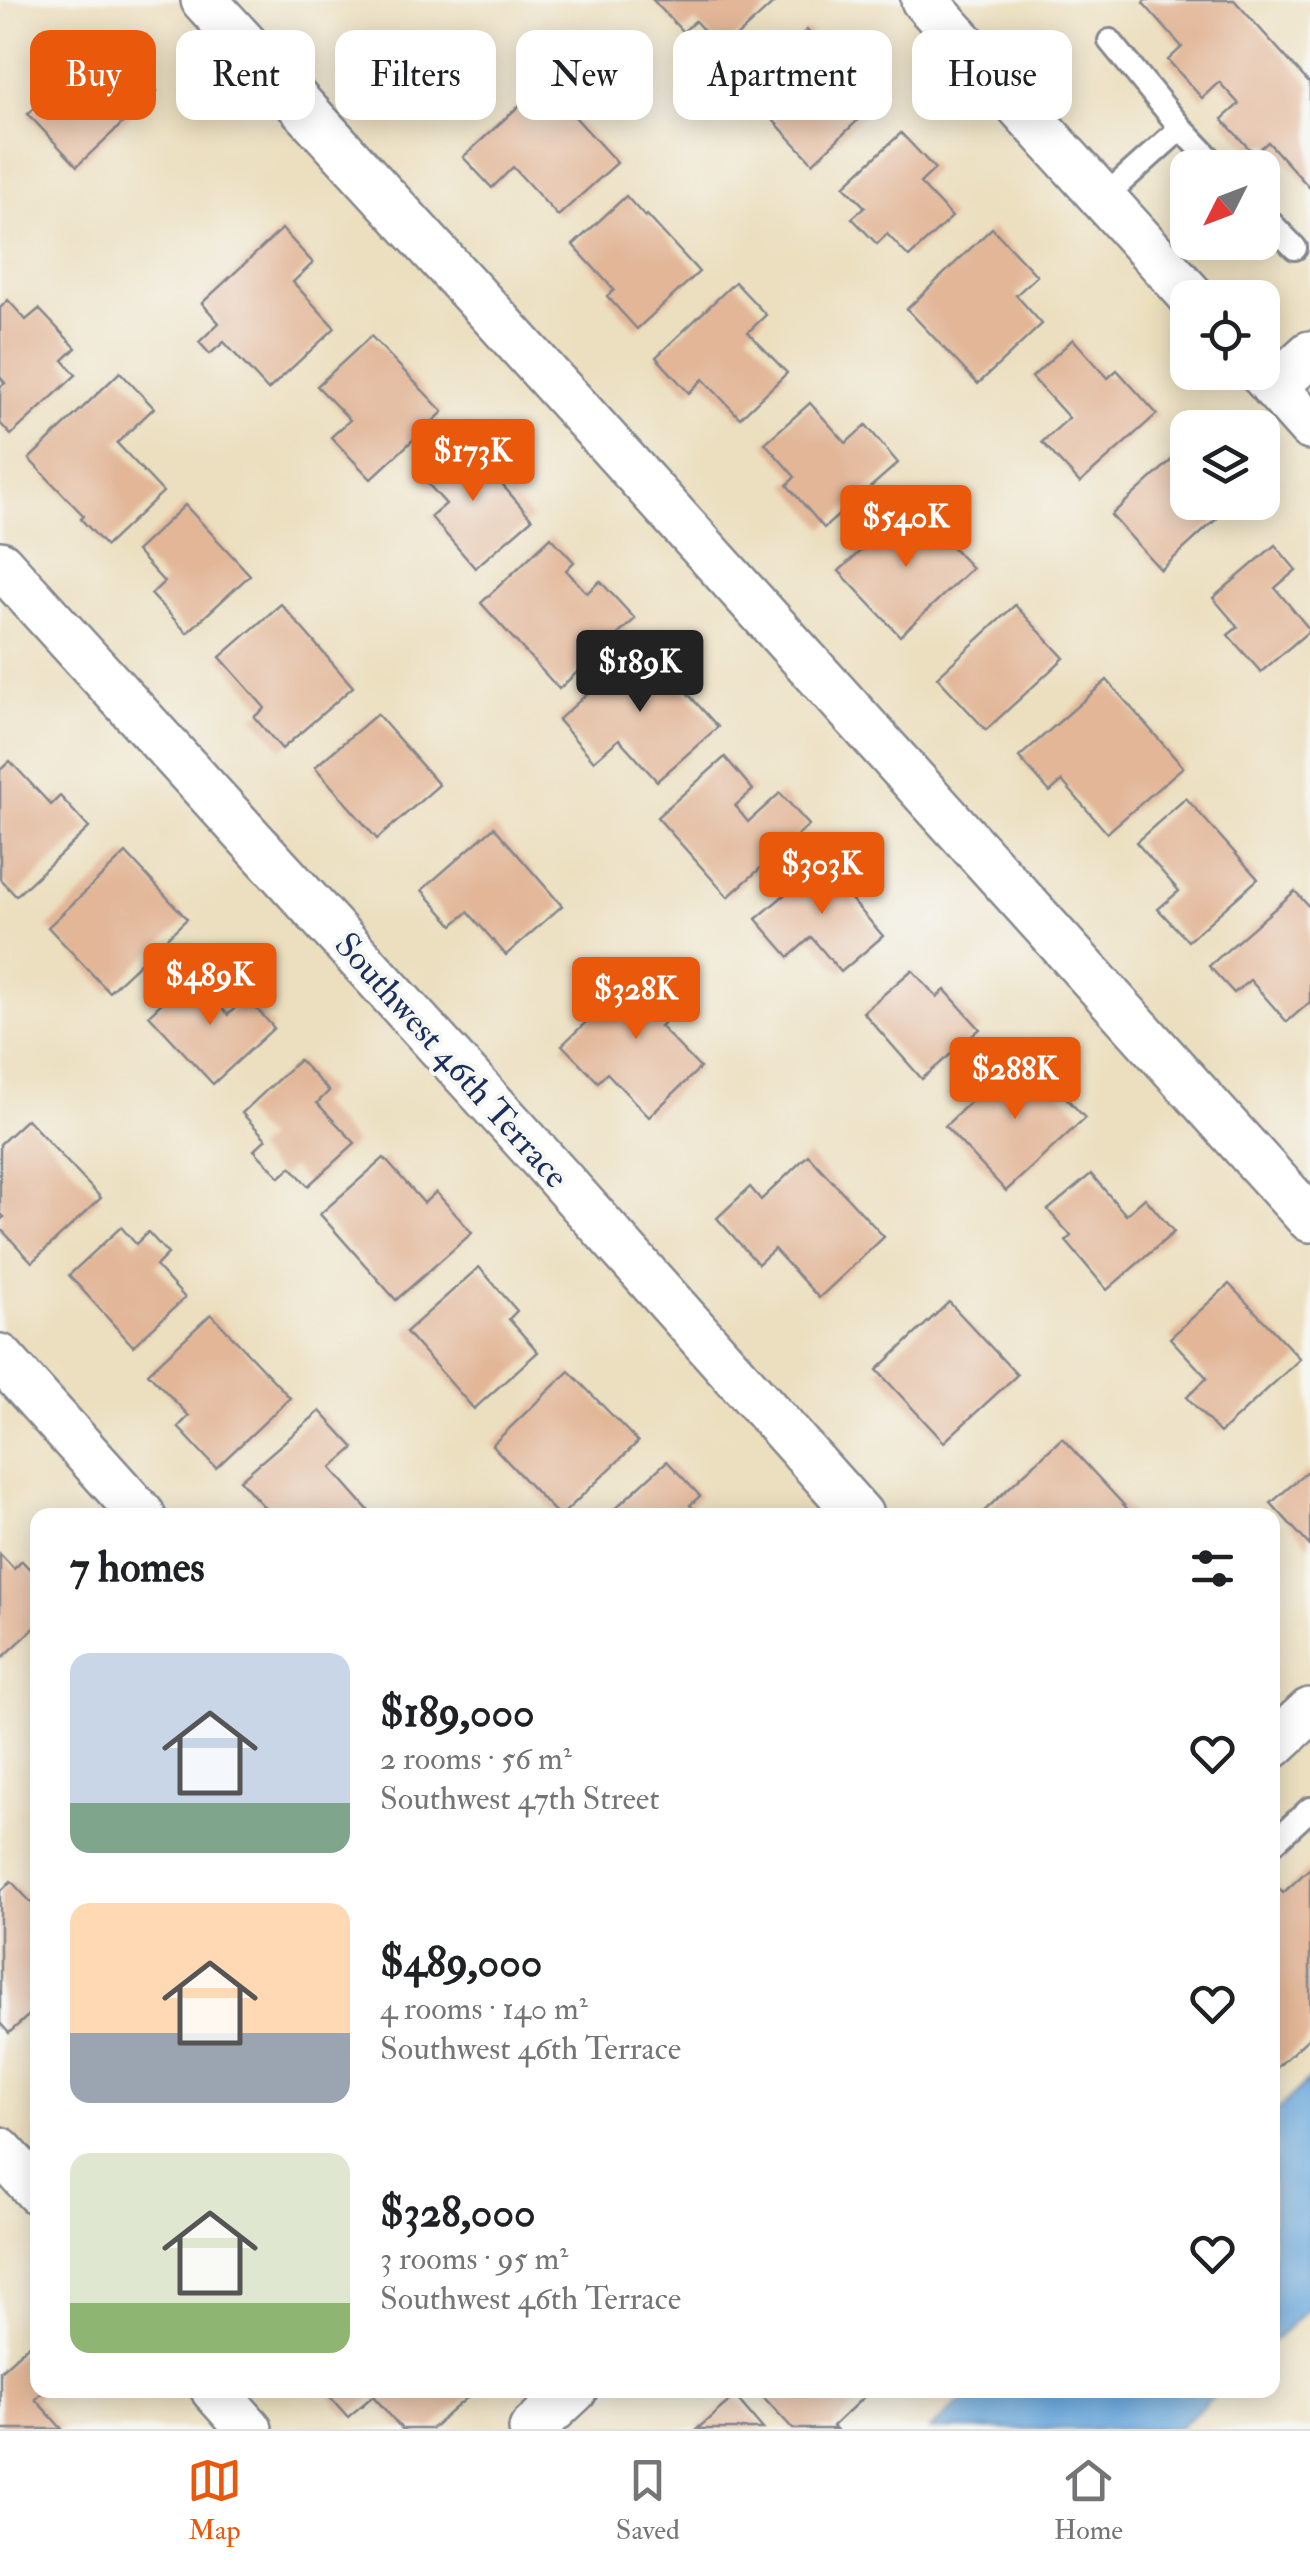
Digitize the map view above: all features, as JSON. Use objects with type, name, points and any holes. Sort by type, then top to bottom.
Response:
[{"type":"street","points":[[204,0],[1310,1219]]},
{"type":"street","points":[[924,0],[1177,280]]},
{"type":"street","points":[[1280,372],[1310,354]]},
{"type":"street","points":[[1276,390],[1310,427]]},
{"type":"street","name":"Southwest 46th Terrace","points":[[0,564],[522,1136],[854,1508]]},
{"type":"street","points":[[0,1357],[136,1508]]},
{"type":"street","points":[[1280,1739],[1310,1711]]},
{"type":"street","points":[[0,2150],[30,2183]]},
{"type":"street","points":[[221,2398],[249,2429]]},
{"type":"street","points":[[532,2429],[565,2398]]},
{"type":"lane","points":[[1110,40],[1202,150]]},
{"type":"lane","points":[[1103,198],[1182,128]]},
{"type":"lane","points":[[1280,233],[1295,248]]},
{"type":"lane","points":[[1280,1837],[1310,1809]]},
{"type":"water","points":[[1310,2079],[1310,2307],[1280,2335],[1280,2107]]},
{"type":"water","points":[[964,2398],[1211,2398],[1177,2429],[931,2429]]},
{"type":"building","points":[[653,0],[777,0],[744,30],[703,30],[695,21],[681,30]]},
{"type":"building","points":[[1234,0],[1310,84],[1310,188],[1280,155],[1280,150],[1268,142],[1259,150],[1250,150],[1222,119],[1239,104],[1219,82],[1202,98],[1168,60],[1182,47],[1143,3]]},
{"type":"building","points":[[516,109],[516,120],[578,120],[617,163],[558,216],[513,167],[492,188],[463,157]]},
{"type":"building","points":[[34,120],[126,120],[77,166]]},
{"type":"building","points":[[773,120],[858,120],[813,163]]},
{"type":"building","points":[[901,133],[935,169],[920,183],[952,217],[909,257],[887,234],[877,244],[852,218],[865,207],[844,186]]},
{"type":"building","points":[[626,196],[699,272],[637,329],[607,296],[614,290],[573,245]]},
{"type":"building","points":[[992,228],[1037,276],[1016,295],[1042,324],[978,384],[907,309]]},
{"type":"building","points":[[282,229],[313,263],[293,282],[335,328],[268,390],[224,342],[210,354],[199,342],[219,323],[202,303]]},
{"type":"building","points":[[735,282],[766,315],[748,332],[787,373],[740,418],[703,379],[689,393],[656,357]]},
{"type":"building","points":[[8,300],[26,320],[39,309],[76,348],[63,360],[76,375],[11,435],[0,423],[0,387],[5,383],[0,377],[0,308]]},
{"type":"building","points":[[371,336],[443,412],[371,479],[331,437],[350,420],[317,386]]},
{"type":"building","points":[[1073,339],[1108,378],[1117,370],[1157,414],[1080,483],[1042,442],[1069,418],[1032,377]]},
{"type":"building","points":[[120,372],[154,408],[117,443],[163,492],[106,546],[81,519],[84,516],[29,459]]},
{"type":"building","points":[[810,403],[846,443],[866,425],[898,463],[824,528],[787,485],[795,477],[765,443]]},
{"type":"building","points":[[462,439],[532,519],[475,568],[431,517],[446,504],[420,475]]},
{"type":"building","points":[[1170,461],[1170,520],[1215,520],[1161,570],[1111,515]]},
{"type":"building","points":[[911,503],[972,568],[900,636],[839,571]]},
{"type":"building","points":[[185,505],[250,575],[187,633],[151,594],[164,582],[136,551]]},
{"type":"building","points":[[551,537],[574,562],[566,570],[587,593],[600,581],[635,619],[559,689],[481,603]]},
{"type":"building","points":[[1275,545],[1296,570],[1275,588],[1310,630],[1261,672],[1228,635],[1238,627],[1213,598]]},
{"type":"building","points":[[281,604],[353,687],[282,749],[254,717],[265,708],[220,657]]},
{"type":"building","points":[[1015,605],[1064,658],[986,730],[937,677]]},
{"type":"building","points":[[643,644],[718,727],[657,781],[619,739],[594,761],[558,720]]},
{"type":"building","points":[[1107,680],[1183,767],[1107,833],[1062,781],[1050,792],[1019,757]]},
{"type":"building","points":[[377,714],[439,785],[377,839],[315,767]]},
{"type":"building","points":[[725,757],[753,790],[735,806],[748,822],[780,793],[809,825],[728,897],[657,817]]},
{"type":"building","points":[[10,761],[51,805],[60,796],[89,828],[16,896],[0,879],[0,770]]},
{"type":"building","points":[[1186,798],[1258,879],[1188,941],[1158,909],[1179,891],[1136,842]]},
{"type":"building","points":[[494,827],[562,906],[506,955],[468,912],[453,925],[422,890]]},
{"type":"building","points":[[126,853],[187,919],[109,992],[48,927]]},
{"type":"building","points":[[829,857],[859,892],[851,899],[883,936],[841,972],[811,937],[789,957],[756,919]]},
{"type":"building","points":[[1295,891],[1310,908],[1310,1002],[1287,1022],[1250,980],[1234,993],[1209,966]]},
{"type":"building","points":[[648,963],[685,1002],[660,1026],[700,1068],[649,1117],[607,1073],[598,1082],[562,1045]]},
{"type":"building","points":[[912,970],[937,997],[945,990],[980,1029],[922,1079],[863,1012]]},
{"type":"building","points":[[191,975],[228,1015],[246,997],[274,1028],[213,1084],[149,1015]]},
{"type":"building","points":[[1023,1052],[1085,1118],[1006,1191],[945,1126]]},
{"type":"building","points":[[299,1060],[329,1091],[317,1103],[355,1143],[308,1186],[291,1167],[280,1177],[254,1150],[266,1139],[242,1113]]},
{"type":"building","points":[[27,1119],[101,1198],[32,1262],[0,1228],[4,1217],[0,1213],[0,1144]]},
{"type":"building","points":[[808,1155],[884,1237],[819,1298],[774,1249],[758,1264],[717,1218],[750,1187],[761,1200]]},
{"type":"building","points":[[384,1158],[424,1203],[436,1192],[472,1233],[396,1300],[320,1214]]},
{"type":"building","points":[[1091,1174],[1126,1215],[1145,1198],[1174,1232],[1107,1290],[1066,1241],[1071,1236],[1048,1210]]},
{"type":"building","points":[[121,1227],[136,1244],[148,1232],[168,1254],[156,1266],[185,1298],[133,1346],[69,1275]]},
{"type":"building","points":[[479,1267],[517,1311],[509,1319],[538,1352],[474,1409],[406,1332]]},
{"type":"building","points":[[1229,1284],[1300,1359],[1220,1433],[1187,1397],[1207,1378],[1170,1338]]},
{"type":"building","points":[[949,1302],[1017,1375],[944,1442],[877,1370]]},
{"type":"building","points":[[211,1314],[290,1398],[216,1468],[178,1427],[189,1416],[148,1373]]},
{"type":"building","points":[[569,1371],[638,1442],[569,1508],[551,1508],[492,1445]]},
{"type":"building","points":[[320,1411],[354,1448],[331,1468],[366,1508],[265,1508],[240,1480]]},
{"type":"building","points":[[1062,1438],[1127,1508],[987,1508]]},
{"type":"building","points":[[667,1461],[700,1496],[690,1505],[693,1508],[616,1508]]},
{"type":"building","points":[[1310,1469],[1310,1546],[1280,1513],[1280,1508],[1271,1503]]},
{"type":"building","points":[[0,1554],[14,1569],[22,1561],[30,1570],[30,1632],[0,1660]]},
{"type":"building","points":[[1310,1868],[1310,2037],[1280,2065],[1280,1890],[1283,1893]]},
{"type":"building","points":[[11,1881],[30,1901],[30,2014],[9,2033],[0,2023],[0,1892]]},
{"type":"building","points":[[30,2344],[30,2398],[36,2398],[62,2429],[0,2429],[0,2371]]},
{"type":"building","points":[[331,2398],[371,2398],[348,2417]]},
{"type":"building","points":[[375,2398],[467,2398],[431,2429],[402,2429]]},
{"type":"building","points":[[737,2398],[763,2429],[697,2429]]},
{"type":"building","points":[[764,2398],[863,2398],[833,2426],[836,2429],[793,2429]]}]
